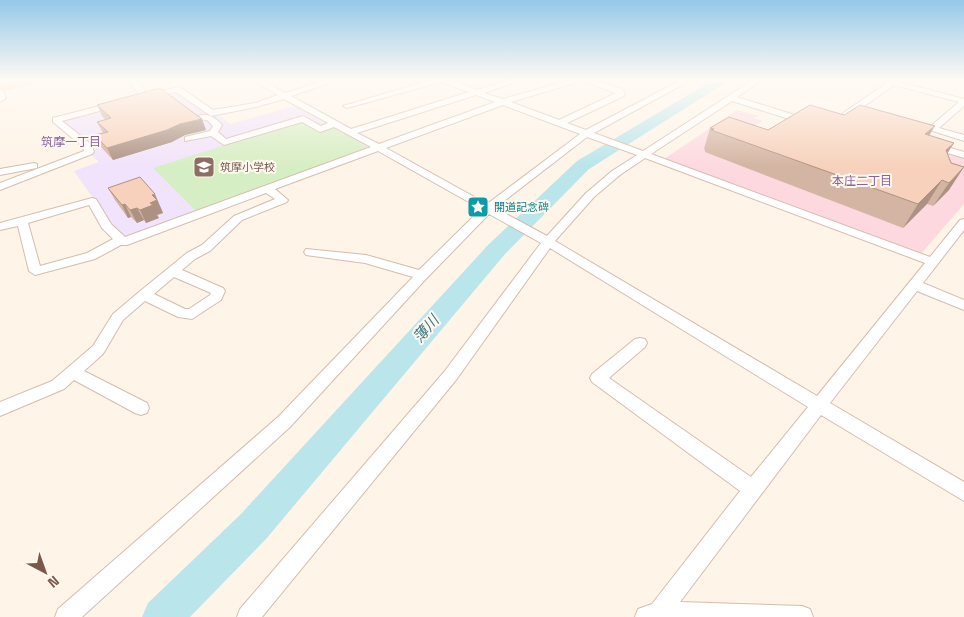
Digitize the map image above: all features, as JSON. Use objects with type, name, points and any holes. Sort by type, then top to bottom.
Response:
[{"type":"street","points":[[0,187],[89,152],[88,146],[56,120],[97,109]]},
{"type":"street","points":[[206,109],[212,113],[235,109]]},
{"type":"street","points":[[307,109],[545,240],[964,492]]},
{"type":"street","points":[[350,132],[426,109]]},
{"type":"street","points":[[0,228],[92,201],[106,226],[123,242],[133,240],[485,109]]},
{"type":"street","points":[[521,109],[933,262]]},
{"type":"street","points":[[560,123],[589,109]]},
{"type":"street","points":[[66,617],[284,422],[422,274],[491,209],[560,151],[635,109]]},
{"type":"street","points":[[248,617],[345,504],[450,376],[545,240],[590,195],[641,153],[713,109]]},
{"type":"street","points":[[765,109],[816,125]]},
{"type":"street","points":[[850,121],[841,118],[854,109]]},
{"type":"street","points":[[932,129],[956,109]]},
{"type":"street","points":[[188,140],[212,133],[218,125],[209,118],[201,116]]},
{"type":"street","points":[[212,133],[224,142],[303,119],[320,129],[335,124]]},
{"type":"street","points":[[904,120],[964,138]]},
{"type":"street","points":[[917,141],[964,155]]},
{"type":"street","points":[[0,172],[70,159]]},
{"type":"street","points":[[0,409],[58,385],[98,350],[118,317],[191,256],[206,248],[238,218],[283,200],[268,189]]},
{"type":"street","points":[[22,220],[35,271],[91,256],[121,240]]},
{"type":"street","points":[[653,615],[964,222]]},
{"type":"street","points":[[310,252],[366,259],[422,274]]},
{"type":"street","points":[[144,295],[183,314],[192,314],[216,297],[218,291],[173,271]]},
{"type":"street","points":[[915,285],[964,306]]},
{"type":"street","points":[[640,343],[598,378],[753,489]]},
{"type":"street","points":[[73,372],[141,408]]},
{"type":"street","points":[[653,615],[802,617]]},
{"type":"shaded area","name":"筑摩小学校","points":[[102,109],[199,109],[207,114],[218,114],[230,124],[284,109],[299,109],[369,148],[127,239],[121,238],[74,171],[99,162],[90,153],[97,148],[62,121],[66,117]]},
{"type":"shaded area","points":[[737,110],[759,116],[753,118],[763,121],[737,136],[842,120],[964,157],[964,204],[921,254],[664,159]]},
{"type":"green space","points":[[300,121],[317,132],[333,127],[369,148],[197,212],[153,168]]},
{"type":"building","points":[[101,109],[188,109],[202,119],[180,124],[167,130],[107,148],[95,135],[108,132],[97,122],[111,118]]},
{"type":"building","points":[[804,109],[823,109],[844,115],[854,109],[874,109],[935,126],[925,134],[954,143],[946,150],[951,163],[964,167],[949,183],[942,180],[918,204],[711,130],[714,129],[710,128],[729,117],[768,130]]},
{"type":"building","points":[[140,177],[155,194],[152,195],[157,200],[150,203],[153,205],[140,210],[137,208],[130,210],[125,204],[122,205],[108,188]]},
{"type":"waterway","name":"薄川","points":[[162,617],[253,527],[497,249],[583,165],[676,109]]},
{"type":"place","name":"筑摩小学校","points":[[204,167]]},
{"type":"place","name":"開道記念碑","points":[[478,207]]},
{"type":"district","name":"筑摩一丁目","points":[[71,142]]},
{"type":"district","name":"本庄二丁目","points":[[862,181]]}]
